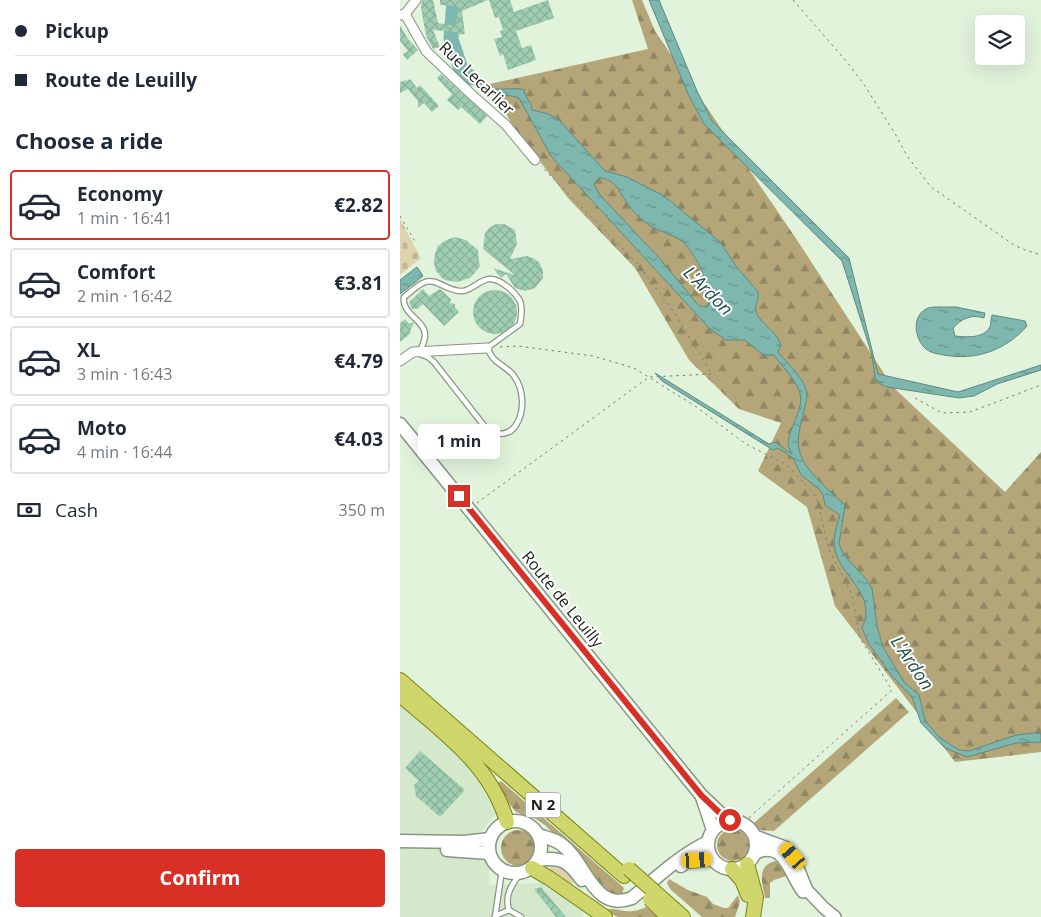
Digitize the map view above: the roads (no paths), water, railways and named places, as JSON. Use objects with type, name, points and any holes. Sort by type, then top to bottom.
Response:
[{"type":"main road","name":"Route de Leuilly","points":[[400,424],[701,795]]},
{"type":"main road","name":"N 2","points":[[400,680],[608,862],[626,872],[673,915]]},
{"type":"main road","points":[[400,695],[477,764],[501,802],[507,822]]},
{"type":"main road","points":[[701,795],[723,816],[748,826],[755,836],[756,842],[751,859],[756,897],[753,917]]},
{"type":"main road","points":[[701,795],[713,830]]},
{"type":"main road","points":[[530,867],[542,852],[539,835],[529,824],[522,822],[507,822],[497,828],[490,839],[489,853],[496,866],[514,874],[552,858],[561,859],[568,864],[594,898],[601,904],[613,908],[625,908],[634,903],[686,862],[712,859]]},
{"type":"main road","points":[[737,822],[724,822],[713,830],[708,842],[709,854],[718,865],[732,869],[737,869],[751,859]]},
{"type":"main road","points":[[539,835],[561,845],[580,865],[603,898],[614,902],[632,898],[685,856],[708,842]]},
{"type":"main road","points":[[400,842],[473,842],[490,839]]},
{"type":"main road","points":[[400,849],[456,850],[489,853]]},
{"type":"main road","points":[[530,867],[605,917]]},
{"type":"main road","points":[[732,869],[742,880],[748,893],[745,917]]},
{"type":"street","points":[[402,15],[416,0]]},
{"type":"street","name":"Rue Lecarlier","points":[[402,15],[426,51],[506,125],[535,160]]},
{"type":"street","points":[[400,361],[417,352],[487,348]]},
{"type":"street","points":[[755,836],[785,847],[793,856],[808,890],[834,917]]},
{"type":"street","points":[[751,859],[760,852],[770,850],[779,854],[788,863],[801,891],[812,901],[824,908]]},
{"type":"lane","points":[[491,278],[499,281],[515,294],[521,303],[520,324],[487,348],[494,360],[514,376],[523,403],[520,420],[507,433],[488,432],[434,362],[417,352],[425,336],[424,330],[405,307],[404,297],[422,283],[437,282],[454,291],[462,291],[468,290],[487,279],[491,278]]},
{"type":"lane","points":[[521,917],[509,910],[507,901],[510,888],[530,867]]},
{"type":"lane","points":[[495,917],[502,870]]},
{"type":"lane","points":[[495,917],[509,910]]},
{"type":"water","points":[[451,0],[456,0],[454,36],[460,57],[454,59],[447,36],[449,35]]},
{"type":"water","points":[[649,0],[659,0],[697,91],[712,121],[849,258],[878,374],[958,392],[1041,365],[1041,370],[997,384],[974,396],[959,398],[887,387],[880,384],[875,378],[872,355],[842,261],[704,124],[688,94]]},
{"type":"water","points":[[462,62],[476,80],[491,88],[525,90],[524,92],[532,110],[549,114],[558,119],[605,171],[627,177],[664,196],[720,242],[736,266],[758,292],[756,312],[758,316],[776,335],[781,345],[778,352],[804,384],[807,394],[800,427],[798,445],[800,453],[813,474],[845,505],[839,544],[844,555],[872,588],[877,626],[883,647],[904,682],[919,695],[925,720],[939,737],[959,750],[969,751],[1016,735],[1034,733],[1041,734],[1041,742],[1016,743],[967,757],[945,748],[921,723],[912,697],[892,676],[869,644],[862,628],[866,616],[862,596],[844,569],[834,546],[834,537],[840,515],[825,505],[820,490],[801,475],[793,458],[778,448],[773,450],[662,381],[655,373],[769,444],[775,442],[792,454],[788,444],[789,437],[799,410],[801,397],[791,377],[774,355],[763,355],[745,340],[726,340],[710,329],[551,156],[519,98],[482,91],[459,73],[456,64]],"holes":[[[599,178],[614,184],[631,208],[645,222],[679,239],[688,247],[698,263],[707,284],[709,293],[707,307],[699,306],[661,260],[600,195],[594,184]]]},
{"type":"water","points":[[417,267],[423,276],[400,294],[400,280]]},
{"type":"water","points":[[956,307],[985,313],[984,318],[971,317],[960,322],[953,328],[955,336],[964,337],[983,334],[990,327],[992,315],[1025,321],[1027,326],[1010,342],[990,352],[968,356],[937,354],[922,345],[916,329],[918,317],[921,313],[926,309]]},
{"type":"waterway","name":"L'Ardon","points":[[454,0],[451,39],[461,69],[471,78]]}]
